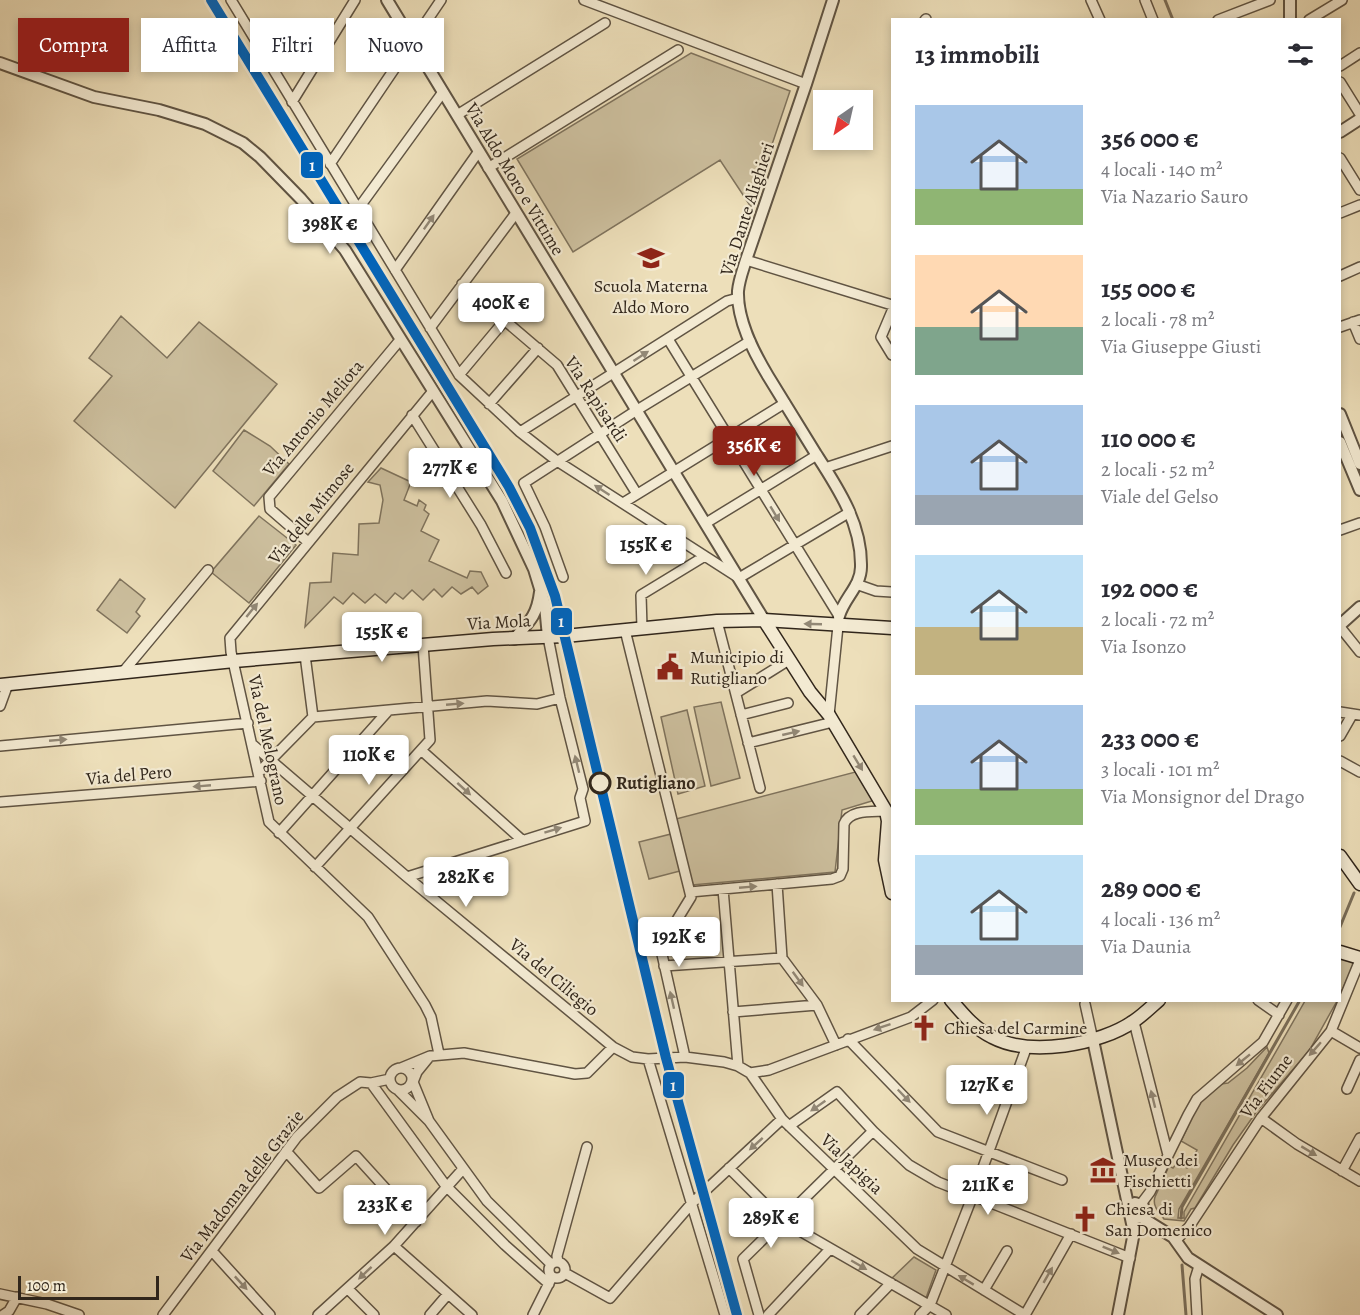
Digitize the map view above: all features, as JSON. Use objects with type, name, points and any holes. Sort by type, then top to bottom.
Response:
[{"type":"main road","points":[[764,620],[810,692],[831,719],[886,811],[888,821],[885,860],[891,888]]},
{"type":"main road","name":"Via Mola","points":[[4,685],[234,661],[548,637],[717,621],[839,620],[891,628]]},
{"type":"main road","points":[[1341,857],[1360,884]]},
{"type":"main road","points":[[1341,952],[1360,959]]},
{"type":"main road","points":[[953,1002],[975,1026],[988,1036],[1002,1042],[1027,1046],[1045,1046],[1103,1037],[1134,1022],[1157,1002]]},
{"type":"street","points":[[231,0],[459,375],[520,432],[557,461],[739,578],[850,512]]},
{"type":"street","points":[[292,102],[355,0]]},
{"type":"street","name":"Via Aldo Moro e Vittime","points":[[387,0],[398,18]]},
{"type":"street","points":[[429,18],[441,0]]},
{"type":"street","points":[[584,0],[806,84]]},
{"type":"street","name":"Via Dante Alighieri","points":[[833,0],[746,260],[739,282],[738,298],[750,341],[759,360],[850,512],[861,569],[856,584],[845,601],[839,620]]},
{"type":"street","points":[[1091,0],[1099,18]]},
{"type":"street","points":[[1145,0],[1152,18]]},
{"type":"street","points":[[1237,0],[1241,11]]},
{"type":"street","points":[[1223,18],[1270,0]]},
{"type":"street","points":[[1290,0],[1290,18]]},
{"type":"street","points":[[1312,18],[1342,0]]},
{"type":"street","points":[[457,115],[605,23]]},
{"type":"street","points":[[488,168],[678,50]]},
{"type":"street","points":[[1341,65],[1360,53]]},
{"type":"street","points":[[0,63],[94,97],[183,116],[243,143],[279,176],[335,237],[510,516],[534,569],[545,605],[548,637],[560,698],[583,789],[580,798],[585,821],[408,877]]},
{"type":"street","points":[[330,164],[392,72]]},
{"type":"street","name":"Via Aldo Moro e Vittime","points":[[431,72],[764,620]]},
{"type":"street","points":[[1341,84],[1360,114]]},
{"type":"street","points":[[358,209],[443,92]]},
{"type":"street","points":[[1341,131],[1360,119]]},
{"type":"street","points":[[395,270],[479,151]]},
{"type":"street","points":[[1341,160],[1360,190]]},
{"type":"street","points":[[1341,213],[1360,205]]},
{"type":"street","points":[[430,328],[516,213]]},
{"type":"street","points":[[746,260],[891,305]]},
{"type":"street","points":[[1341,276],[1360,267]]},
{"type":"street","name":"Via Rapisardi","points":[[462,284],[557,365],[637,494]]},
{"type":"street","points":[[520,432],[727,301],[738,298]]},
{"type":"street","points":[[891,313],[881,337],[891,354]]},
{"type":"street","points":[[459,375],[505,320]]},
{"type":"street","points":[[1341,327],[1357,321],[1360,339]]},
{"type":"street","points":[[668,339],[839,620],[831,719],[748,743]]},
{"type":"street","name":"Via Antonio Meliota","points":[[308,542],[270,508],[269,497],[400,340]]},
{"type":"street","points":[[563,577],[545,527],[524,483],[750,341]]},
{"type":"street","points":[[489,404],[538,348]]},
{"type":"street","name":"Via delle Mimose","points":[[234,661],[230,638],[433,391]]},
{"type":"street","points":[[622,503],[785,403]]},
{"type":"street","points":[[412,415],[481,525],[506,573]]},
{"type":"street","points":[[1341,416],[1360,464]]},
{"type":"street","points":[[1341,444],[1360,490]]},
{"type":"street","points":[[825,468],[891,446]]},
{"type":"street","points":[[705,523],[817,455]]},
{"type":"street","points":[[1341,530],[1360,523]]},
{"type":"street","points":[[642,628],[641,595],[705,556]]},
{"type":"street","points":[[123,672],[208,570]]},
{"type":"street","points":[[856,584],[876,591],[891,592]]},
{"type":"street","points":[[513,639],[536,612],[541,589]]},
{"type":"street","points":[[1341,625],[1360,608]]},
{"type":"street","points":[[717,621],[760,788]]},
{"type":"street","points":[[1341,627],[1360,652]]},
{"type":"street","points":[[625,630],[691,897],[661,946],[685,1057]]},
{"type":"street","points":[[315,867],[430,740],[423,645]]},
{"type":"street","points":[[305,655],[313,717]]},
{"type":"street","points":[[736,693],[789,660]]},
{"type":"street","name":"Via del Melograno","points":[[234,661],[269,822],[368,917],[431,1017],[434,1055]]},
{"type":"street","points":[[0,706],[4,685]]},
{"type":"street","points":[[260,777],[271,760],[313,717],[487,701],[537,704],[560,698]]},
{"type":"street","points":[[741,715],[788,703]]},
{"type":"street","points":[[279,833],[388,711]]},
{"type":"street","points":[[1341,712],[1356,715],[1341,735]]},
{"type":"street","points":[[0,746],[248,723]]},
{"type":"street","name":"Via del Ciliegio","points":[[253,745],[613,1047],[632,1057],[648,1059],[685,1057],[724,1062],[750,1073]]},
{"type":"street","points":[[421,750],[522,840]]},
{"type":"street","points":[[1341,762],[1360,772]]},
{"type":"street","name":"Via del Pero","points":[[0,802],[260,777]]},
{"type":"street","points":[[690,892],[832,879],[840,876],[843,870],[846,818],[851,814],[886,811]]},
{"type":"street","points":[[777,884],[782,958],[817,1005],[836,1045]]},
{"type":"street","points":[[723,889],[738,1066]]},
{"type":"street","points":[[664,966],[782,958]]},
{"type":"street","name":"Via Fiume","points":[[1176,1240],[1189,1227],[1261,1118],[1331,1031],[1360,959]]},
{"type":"street","points":[[750,1073],[769,1070],[911,1017],[930,1002]]},
{"type":"street","points":[[1261,1002],[1279,1015]]},
{"type":"street","points":[[1118,1315],[1138,1211],[1197,1099],[1263,1042],[1286,1002]]},
{"type":"street","points":[[1085,1004],[1122,1176],[1138,1211],[1176,1240],[1185,1254],[1199,1266],[1277,1315]]},
{"type":"street","points":[[733,1012],[817,1005]]},
{"type":"street","points":[[1134,1022],[1168,1155]]},
{"type":"street","points":[[1331,1031],[1360,1048]]},
{"type":"street","points":[[848,1039],[938,1132],[1062,1180]]},
{"type":"street","points":[[920,1315],[930,1305],[1027,1046]]},
{"type":"street","points":[[565,1273],[564,1266],[555,1263],[487,1201],[462,1170],[429,1121],[392,1086],[390,1079],[393,1072],[420,1059],[434,1055],[464,1053],[575,1074],[587,1073],[613,1047]]},
{"type":"street","points":[[398,1090],[405,1090],[413,1082],[417,1072],[434,1055]]},
{"type":"street","points":[[648,1059],[725,1315]]},
{"type":"street","points":[[1347,1089],[1360,1060]]},
{"type":"street","points":[[401,1068],[410,1071],[429,1121]]},
{"type":"street","name":"Via Japigia","points":[[750,1073],[786,1123],[917,1249],[1025,1315]]},
{"type":"street","name":"Via Madonna delle Grazie","points":[[165,1314],[297,1137],[337,1097],[360,1082],[371,1083],[390,1079]]},
{"type":"street","points":[[371,1083],[446,1186],[505,1245],[551,1280]]},
{"type":"street","points":[[565,1273],[610,1298],[692,1203],[729,1168],[786,1123],[837,1092],[909,1165],[938,1182],[1130,1258]]},
{"type":"street","points":[[1261,1118],[1297,1144],[1360,1181]]},
{"type":"street","points":[[759,1315],[743,1259],[873,1131]]},
{"type":"street","points":[[1342,1171],[1360,1138]]},
{"type":"street","points":[[533,1315],[551,1280],[549,1269],[555,1263],[587,1147]]},
{"type":"street","points":[[286,1151],[319,1188],[356,1156],[416,1222]]},
{"type":"street","points":[[729,1168],[781,1220],[946,1315]]},
{"type":"street","points":[[318,1315],[394,1246],[462,1170]]},
{"type":"street","points":[[1025,1315],[1071,1234]]},
{"type":"street","points":[[394,1246],[472,1315]]},
{"type":"street","points":[[768,1315],[830,1248]]},
{"type":"street","points":[[212,1251],[270,1315]]},
{"type":"street","points":[[984,1290],[1007,1251]]},
{"type":"street","points":[[1197,1315],[1195,1279],[1199,1266]]},
{"type":"street","points":[[551,1280],[565,1273]]},
{"type":"street","points":[[860,1315],[891,1283]]},
{"type":"street","points":[[348,1289],[374,1315]]},
{"type":"street","points":[[0,1293],[79,1315]]},
{"type":"street","points":[[430,1315],[448,1294]]},
{"type":"street","points":[[3,1315],[9,1311],[17,1297]]},
{"type":"shaded area","points":[[691,53],[790,91],[751,207],[720,160],[573,252],[517,159]]},
{"type":"shaded area","points":[[121,316],[167,358],[199,322],[277,384],[175,508],[74,421],[112,376],[89,358]]},
{"type":"shaded area","points":[[244,430],[270,446],[289,464],[254,506],[213,471]]},
{"type":"shaded area","points":[[381,468],[411,482],[404,500],[417,506],[419,500],[426,505],[424,510],[429,514],[421,531],[439,540],[429,561],[467,578],[470,571],[481,572],[488,586],[478,594],[472,587],[461,594],[452,587],[442,597],[434,589],[423,600],[412,590],[403,599],[395,593],[386,603],[375,594],[365,603],[353,593],[343,604],[334,597],[305,627],[310,583],[331,582],[333,553],[358,555],[359,524],[379,523],[383,500],[380,485],[368,482]]},
{"type":"shaded area","points":[[259,516],[296,545],[249,603],[211,572]]},
{"type":"shaded area","points":[[120,579],[145,599],[136,612],[140,616],[127,633],[97,610]]},
{"type":"shaded area","points":[[721,702],[740,778],[711,786],[694,707]]},
{"type":"shaded area","points":[[687,710],[705,786],[678,794],[661,717]]},
{"type":"shaded area","points":[[859,771],[875,800],[842,810],[835,872],[692,885],[676,819]]},
{"type":"shaded area","points":[[671,834],[680,871],[649,879],[639,842]]},
{"type":"shaded area","points":[[1341,956],[1355,961],[1341,993]]},
{"type":"shaded area","points":[[1304,1002],[1336,1002],[1309,1051],[1257,1111],[1233,1145],[1195,1208],[1191,1209],[1184,1221],[1164,1219],[1155,1206],[1154,1200],[1169,1166],[1173,1168],[1177,1163],[1187,1168],[1197,1150],[1181,1141],[1199,1103],[1221,1084],[1228,1083],[1247,1068],[1267,1047],[1269,1053],[1179,1209],[1178,1218],[1184,1218],[1184,1212]]},
{"type":"shaded area","points":[[914,1257],[936,1270],[926,1298],[891,1279]]},
{"type":"waterway","points":[[1165,0],[1172,18]]},
{"type":"waterway","points":[[1356,466],[1360,475]]},
{"type":"waterway","points":[[1341,925],[1354,893]]},
{"type":"waterway","points":[[1181,1218],[1182,1207],[1299,1002]]},
{"type":"waterway","points":[[1182,1265],[1186,1315]]},
{"type":"transit line","name":"1","points":[[211,0],[509,487],[530,528],[555,596],[666,1058],[737,1315]]},
{"type":"place","name":"Scuola Materna Aldo Moro","points":[[651,258]]},
{"type":"place","name":"Municipio di Rutigliano","points":[[670,667]]},
{"type":"place","name":"Rutigliano","points":[[600,783]]},
{"type":"place","name":"Chiesa del Carmine","points":[[924,1028]]},
{"type":"place","name":"Museo dei Fischietti","points":[[1103,1170]]},
{"type":"place","name":"Chiesa di San Domenico","points":[[1085,1219]]}]
